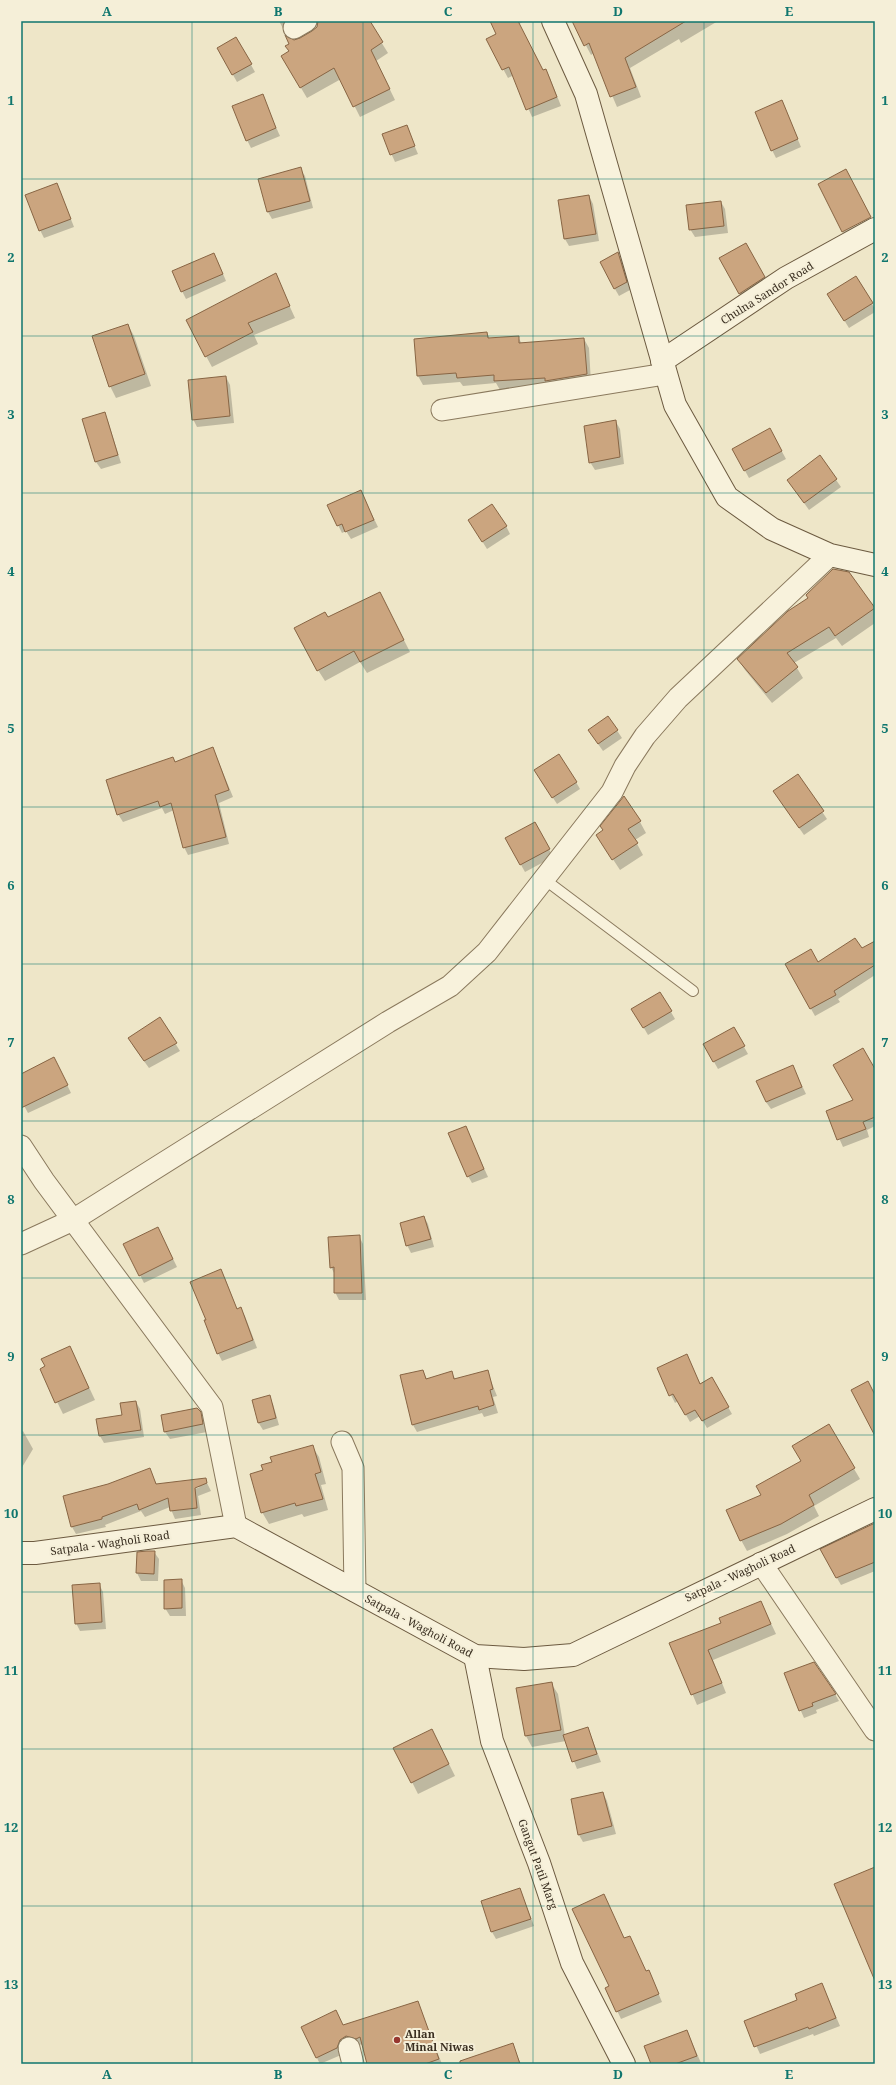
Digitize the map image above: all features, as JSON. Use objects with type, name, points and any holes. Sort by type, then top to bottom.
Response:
[{"type":"main road","points":[[553,21],[586,94],[675,405],[727,497],[772,529],[830,555],[875,565]]},
{"type":"main road","name":"Chulna Sandor Road","points":[[664,367],[786,278],[875,229]]},
{"type":"main road","name":"Satpala - Wagholi Road","points":[[21,1553],[35,1553],[236,1526],[475,1656],[524,1659],[573,1655],[875,1509]]},
{"type":"main road","name":"Gangut Patil Marg","points":[[475,1656],[492,1741],[539,1863],[572,1963],[624,2064]]},
{"type":"street","points":[[442,410],[664,367]]},
{"type":"street","points":[[21,1244],[73,1220],[388,1022],[450,986],[487,952],[612,792],[625,766],[654,725],[678,698],[830,555]]},
{"type":"street","points":[[21,1146],[73,1220],[212,1407],[236,1526]]},
{"type":"street","points":[[342,1442],[353,1468],[355,1591]]},
{"type":"street","points":[[762,1563],[875,1730]]},
{"type":"lane","points":[[544,879],[694,991]]},
{"type":"building","points":[[318,21],[370,21],[383,42],[371,50],[390,89],[353,107],[334,68],[300,88],[281,56],[289,51],[285,46],[289,44],[285,35],[294,40],[300,38],[317,27]]},
{"type":"building","points":[[490,21],[518,21],[543,70],[546,69],[557,97],[526,110],[509,67],[502,70],[486,39],[496,34]]},
{"type":"building","points":[[572,21],[686,21],[625,58],[636,87],[610,97],[589,43],[584,46]]},
{"type":"building","points":[[236,37],[252,64],[232,75],[217,48]]},
{"type":"building","points":[[263,94],[276,128],[246,141],[232,106]]},
{"type":"building","points":[[782,100],[798,139],[771,151],[755,112]]},
{"type":"building","points":[[407,125],[415,146],[390,155],[382,134]]},
{"type":"building","points":[[301,167],[310,201],[267,212],[258,179]]},
{"type":"building","points":[[846,169],[871,217],[842,232],[818,184]]},
{"type":"building","points":[[57,183],[71,219],[39,231],[25,195]]},
{"type":"building","points":[[589,195],[596,234],[564,239],[558,200]]},
{"type":"building","points":[[721,201],[724,226],[689,230],[686,205]]},
{"type":"building","points":[[746,243],[765,277],[739,294],[719,258]]},
{"type":"building","points":[[618,252],[627,282],[614,289],[600,262]]},
{"type":"building","points":[[214,253],[223,274],[181,292],[172,271]]},
{"type":"building","points":[[276,273],[290,306],[248,323],[253,332],[205,357],[186,320]]},
{"type":"building","points":[[856,276],[873,303],[844,321],[827,294]]},
{"type":"building","points":[[128,324],[145,374],[109,387],[92,336]]},
{"type":"building","points":[[487,332],[488,338],[519,336],[519,343],[584,338],[587,374],[545,381],[545,378],[494,381],[494,375],[457,378],[456,373],[417,376],[414,339]]},
{"type":"building","points":[[226,376],[230,416],[192,420],[188,380]]},
{"type":"building","points":[[105,412],[118,455],[95,462],[82,419]]},
{"type":"building","points":[[616,420],[620,457],[589,463],[584,426]]},
{"type":"building","points":[[770,428],[782,451],[744,471],[732,449]]},
{"type":"building","points":[[820,455],[837,479],[804,503],[787,480]]},
{"type":"building","points":[[361,490],[374,520],[345,532],[342,524],[337,526],[327,505]]},
{"type":"building","points":[[492,504],[507,526],[482,542],[468,520]]},
{"type":"building","points":[[833,569],[849,572],[875,608],[835,636],[829,627],[787,653],[798,667],[766,693],[737,659],[788,611],[808,598],[806,595]]},
{"type":"building","points":[[380,592],[404,640],[360,662],[354,651],[317,671],[294,628],[325,612],[328,617]]},
{"type":"building","points":[[608,716],[618,730],[598,744],[588,730]]},
{"type":"building","points":[[213,747],[229,790],[215,795],[226,837],[183,848],[171,803],[160,807],[158,801],[117,815],[106,780],[173,757],[175,762]]},
{"type":"building","points":[[559,754],[577,782],[552,798],[534,770]]},
{"type":"building","points":[[798,774],[824,811],[799,828],[773,791]]},
{"type":"building","points":[[624,796],[641,821],[628,829],[638,843],[612,860],[596,835],[603,830],[600,826]]},
{"type":"building","points":[[535,822],[550,849],[520,865],[505,838]]},
{"type":"building","points":[[855,938],[862,948],[875,941],[875,965],[834,991],[836,995],[810,1009],[785,964],[811,949],[818,962]]},
{"type":"building","points":[[660,992],[672,1011],[643,1028],[631,1009]]},
{"type":"building","points":[[160,1017],[177,1043],[144,1061],[128,1038]]},
{"type":"building","points":[[734,1027],[745,1046],[713,1062],[703,1044]]},
{"type":"building","points":[[863,1048],[875,1069],[875,1117],[863,1122],[866,1129],[837,1140],[826,1111],[853,1100],[833,1065]]},
{"type":"building","points":[[54,1057],[68,1085],[21,1108],[21,1074]]},
{"type":"building","points":[[793,1065],[802,1087],[766,1102],[756,1081]]},
{"type":"building","points":[[466,1126],[484,1169],[467,1177],[448,1133]]},
{"type":"building","points":[[424,1216],[431,1239],[406,1246],[400,1223]]},
{"type":"building","points":[[158,1227],[173,1259],[139,1276],[123,1244]]},
{"type":"building","points":[[360,1235],[362,1293],[334,1293],[334,1267],[330,1268],[328,1237]]},
{"type":"building","points":[[221,1269],[237,1309],[241,1307],[253,1340],[217,1354],[204,1320],[206,1320],[190,1282]]},
{"type":"building","points":[[70,1346],[89,1388],[55,1403],[40,1369],[45,1366],[41,1359]]},
{"type":"building","points":[[687,1354],[700,1384],[712,1377],[729,1407],[702,1421],[695,1410],[685,1415],[673,1394],[669,1396],[657,1368]]},
{"type":"building","points":[[423,1370],[426,1379],[452,1371],[454,1379],[488,1370],[493,1389],[490,1390],[494,1405],[479,1410],[478,1406],[412,1425],[400,1375]]},
{"type":"building","points":[[868,1381],[875,1395],[875,1436],[851,1390]]},
{"type":"building","points":[[270,1395],[276,1418],[258,1423],[252,1400]]},
{"type":"building","points":[[136,1401],[141,1430],[99,1436],[96,1419],[122,1415],[120,1403]]},
{"type":"building","points":[[197,1408],[201,1412],[203,1424],[164,1432],[161,1415]]},
{"type":"building","points":[[829,1424],[855,1468],[809,1495],[814,1505],[781,1524],[740,1541],[726,1510],[761,1495],[756,1486],[801,1461],[792,1446]]},
{"type":"building","points":[[313,1445],[321,1472],[315,1474],[323,1499],[296,1506],[295,1503],[261,1513],[250,1474],[263,1470],[261,1465],[272,1462],[270,1457]]},
{"type":"building","points":[[150,1468],[156,1484],[206,1478],[207,1483],[195,1488],[197,1508],[170,1511],[168,1498],[139,1510],[137,1504],[102,1517],[102,1519],[71,1527],[63,1496],[108,1484]]},
{"type":"building","points":[[875,1523],[875,1562],[836,1578],[820,1549]]},
{"type":"building","points":[[155,1551],[154,1574],[136,1573],[137,1552]]},
{"type":"building","points":[[182,1579],[182,1608],[164,1609],[164,1580]]},
{"type":"building","points":[[100,1583],[102,1622],[75,1624],[72,1585]]},
{"type":"building","points":[[761,1601],[771,1624],[708,1650],[722,1683],[691,1695],[669,1643],[721,1623],[719,1618]]},
{"type":"building","points":[[814,1662],[836,1694],[812,1703],[813,1706],[799,1711],[784,1673]]},
{"type":"building","points":[[552,1682],[561,1730],[525,1736],[516,1688]]},
{"type":"building","points":[[588,1727],[597,1754],[572,1762],[563,1735]]},
{"type":"building","points":[[432,1729],[449,1764],[411,1783],[393,1748]]},
{"type":"building","points":[[603,1792],[612,1826],[578,1835],[571,1799]]},
{"type":"building","points":[[875,1867],[875,1981],[834,1884]]},
{"type":"building","points":[[520,1888],[531,1919],[491,1932],[481,1901]]},
{"type":"building","points":[[604,1894],[624,1938],[630,1936],[646,1971],[649,1970],[659,1994],[616,2012],[605,1988],[609,1986],[572,1909]]},
{"type":"building","points":[[822,1983],[836,2018],[809,2029],[808,2027],[754,2047],[744,2021],[797,2000],[795,1994]]},
{"type":"building","name":"Allan Minal Niwas","points":[[418,2001],[439,2059],[425,2064],[367,2064],[360,2037],[356,2039],[346,2036],[340,2040],[337,2048],[316,2058],[301,2027],[336,2010],[343,2025]]},
{"type":"building","points":[[687,2030],[697,2056],[675,2064],[651,2064],[644,2046]]},
{"type":"building","points":[[513,2043],[520,2064],[460,2064],[460,2061]]},
{"type":"place","name":"Allan Minal Niwas","points":[[397,2040]]}]
